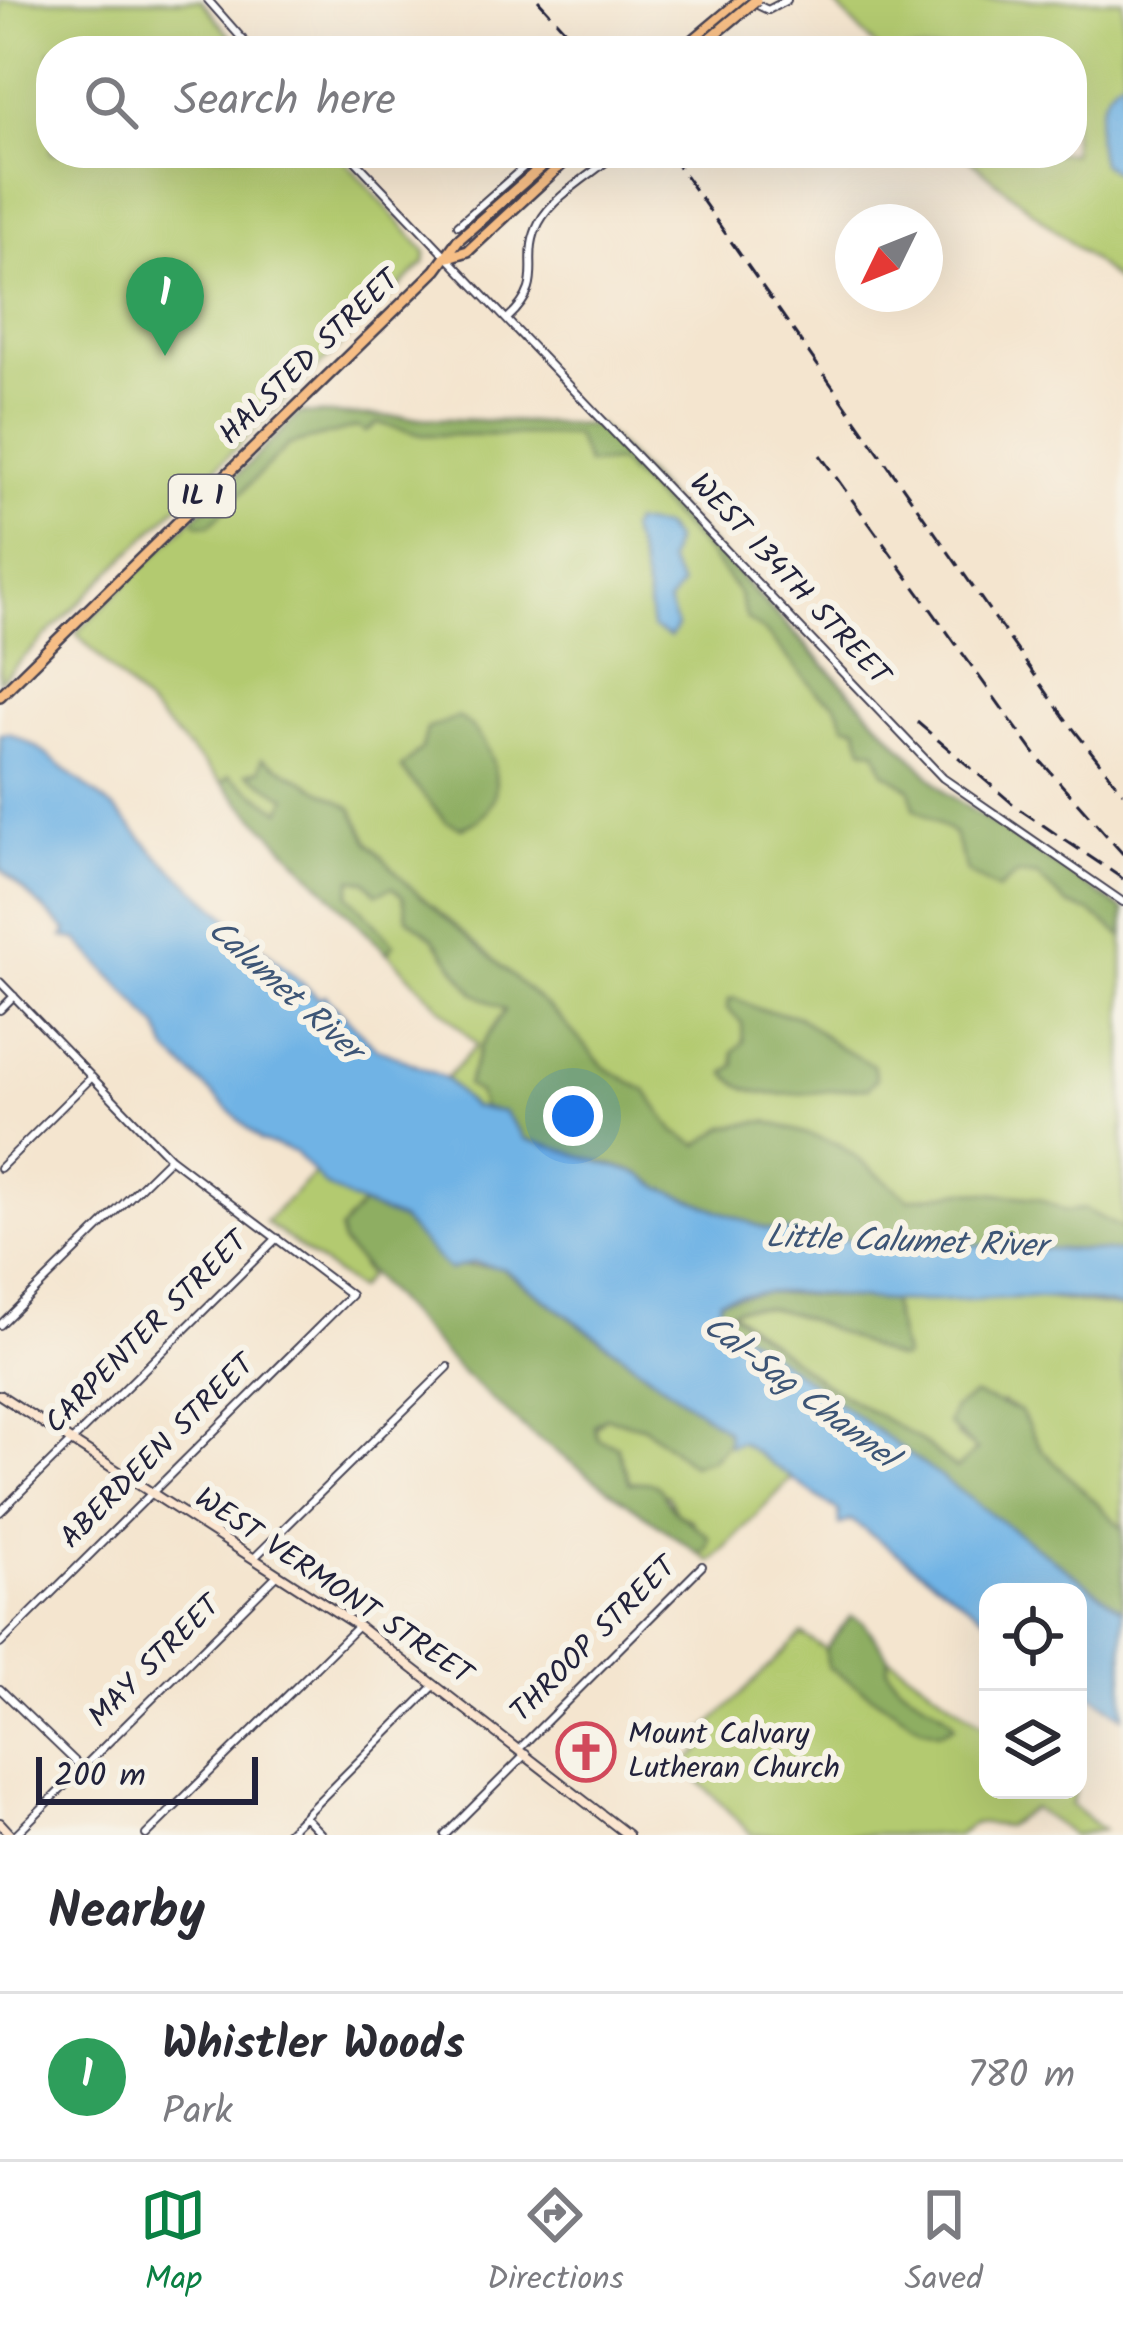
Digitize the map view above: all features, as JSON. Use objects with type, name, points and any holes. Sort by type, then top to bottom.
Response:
[{"type":"main road","points":[[699,36],[744,0]]},
{"type":"main road","points":[[713,36],[757,0]]},
{"type":"main road","name":"HALSTED STREET","points":[[0,696],[449,257],[458,240],[540,168]]},
{"type":"main road","name":"HALSTED STREET","points":[[449,257],[468,251],[558,168]]},
{"type":"street","points":[[208,0],[240,36]]},
{"type":"street","points":[[744,0],[768,10],[787,0]]},
{"type":"street","name":"WEST 134TH STREET","points":[[363,168],[952,787],[1123,902]]},
{"type":"street","points":[[458,225],[523,168]]},
{"type":"street","points":[[508,318],[533,287],[532,244],[541,220],[600,168]]},
{"type":"street","points":[[0,982],[170,1158],[277,1238]]},
{"type":"street","points":[[0,1010],[14,996]]},
{"type":"street","points":[[0,1168],[92,1078]]},
{"type":"street","points":[[0,1325],[170,1158]]},
{"type":"street","name":"ABERDEEN STREET","points":[[0,1643],[351,1295],[277,1238]]},
{"type":"street","name":"CARPENTER STREET","points":[[0,1512],[277,1238]]},
{"type":"street","points":[[254,1558],[448,1367]]},
{"type":"street","name":"WEST VERMONT STREET","points":[[0,1395],[358,1626],[628,1835]]},
{"type":"street","name":"THROOP STREET","points":[[445,1835],[702,1566]]},
{"type":"street","name":"MAY STREET","points":[[13,1835],[278,1574]]},
{"type":"street","points":[[146,1835],[358,1626]]},
{"type":"street","points":[[285,1835],[436,1684]]},
{"type":"street","points":[[0,1689],[82,1768]]},
{"type":"street","points":[[304,1816],[322,1835]]},
{"type":"street","points":[[0,1823],[13,1835]]},
{"type":"street","points":[[606,1835],[617,1825]]},
{"type":"green space","points":[[0,0],[201,0],[230,36],[36,36],[36,168],[351,168],[426,252],[424,263],[0,681]]},
{"type":"green space","points":[[831,0],[1123,0],[1123,286],[980,168],[1087,168],[1087,36],[866,36]]},
{"type":"green space","points":[[300,413],[599,425],[946,793],[1123,910],[1123,1252],[849,1240],[472,1107],[446,1078],[477,1045],[76,633]]},
{"type":"green space","points":[[300,413],[594,425],[946,793],[1123,910],[1123,937],[1090,912],[1068,905],[1036,875],[1017,874],[998,890],[967,872],[954,834],[914,808],[910,789],[884,772],[876,751],[863,748],[857,727],[845,725],[836,704],[819,694],[766,633],[747,619],[738,592],[708,553],[618,462],[587,464],[575,435],[422,435],[378,423],[366,432],[357,427],[288,445],[210,525],[197,524],[195,517]]},
{"type":"green space","points":[[458,717],[483,741],[495,774],[490,807],[461,828],[445,821],[401,768],[422,748],[427,729]]},
{"type":"green space","points":[[262,758],[352,808],[369,843],[409,886],[559,1017],[604,1067],[646,1091],[675,1132],[698,1145],[726,1127],[766,1121],[839,1144],[909,1199],[965,1191],[1037,1198],[1066,1211],[1084,1209],[1123,1229],[1123,1252],[849,1240],[766,1229],[661,1188],[640,1173],[525,1139],[510,1119],[483,1109],[478,1093],[467,1085],[481,1046],[505,1010],[474,993],[433,938],[407,918],[403,897],[392,887],[377,894],[366,881],[352,879],[349,895],[394,944],[387,953],[222,783],[229,776],[281,811],[287,798],[247,773],[260,770]]},
{"type":"green space","points":[[735,998],[761,1010],[798,1016],[840,1048],[873,1065],[876,1079],[868,1088],[792,1094],[739,1085],[725,1073],[735,1065],[733,1052],[743,1042],[742,1023],[727,1009],[728,1000]]},
{"type":"green space","points":[[316,1172],[325,1185],[362,1205],[353,1241],[368,1277],[357,1289],[265,1222]]},
{"type":"green space","points":[[362,1205],[401,1220],[457,1266],[498,1266],[727,1431],[729,1441],[711,1460],[692,1465],[643,1426],[605,1417],[594,1425],[598,1439],[617,1446],[630,1483],[656,1485],[676,1512],[709,1537],[707,1549],[698,1553],[530,1433],[455,1366],[342,1243],[340,1230]]},
{"type":"green space","points":[[766,1292],[891,1301],[904,1358],[792,1314],[749,1307],[730,1311],[820,1381],[917,1438],[956,1469],[977,1450],[948,1424],[954,1408],[974,1395],[1020,1411],[1041,1449],[1123,1529],[1123,1610],[718,1316],[720,1299]]},
{"type":"green space","points":[[1037,1297],[1123,1308],[1123,1529],[1040,1449],[1020,1411],[1001,1402],[956,1435],[977,1450],[957,1470],[917,1438],[820,1381],[730,1310],[773,1308],[904,1357],[891,1301]]},
{"type":"green space","points":[[605,1417],[643,1426],[684,1456],[711,1460],[729,1441],[741,1442],[792,1478],[711,1562],[698,1553],[704,1552],[692,1520],[676,1513],[669,1496],[629,1483],[617,1446],[598,1439],[594,1430]]},
{"type":"green space","points":[[851,1616],[864,1623],[889,1657],[887,1669],[894,1679],[955,1726],[938,1733],[922,1728],[828,1667],[825,1649]]},
{"type":"green space","points":[[802,1634],[825,1649],[828,1667],[881,1701],[906,1710],[944,1712],[911,1698],[886,1669],[889,1657],[979,1722],[979,1799],[1073,1799],[1071,1805],[1103,1830],[1073,1835],[1033,1808],[1006,1826],[974,1823],[956,1835],[752,1835],[684,1766],[710,1740],[703,1732]]},
{"type":"water","points":[[1123,78],[1123,177],[1101,163],[1098,128],[1107,94]]},
{"type":"water","points":[[633,523],[664,527],[674,540],[668,562],[681,586],[668,603],[677,627],[670,637],[652,628],[644,578],[629,530]]},
{"type":"water","points":[[9,733],[37,747],[117,811],[158,856],[319,998],[325,995],[375,1047],[445,1078],[472,1107],[504,1112],[525,1139],[640,1174],[661,1188],[766,1229],[849,1240],[1123,1252],[1123,1308],[1067,1299],[898,1301],[764,1292],[720,1299],[718,1315],[1086,1583],[979,1583],[979,1612],[851,1520],[840,1525],[839,1512],[741,1442],[729,1446],[727,1431],[504,1269],[474,1262],[449,1270],[401,1220],[325,1185],[295,1152],[261,1141],[168,1051],[158,1027],[122,987],[76,939],[63,937],[67,931],[0,868],[0,734]]},
{"type":"water","points":[[1087,1584],[1123,1610],[1123,1717],[1087,1691]]},
{"type":"railway","points":[[538,0],[570,36]]},
{"type":"railway","points":[[680,168],[1064,717],[1123,792]]},
{"type":"railway","points":[[820,455],[1037,757],[1123,854]]},
{"type":"railway","points":[[917,722],[1019,809],[1123,879]]},
{"type":"place","name":"Whistler Woods","points":[[165,356]]},
{"type":"place","name":"Mount Calvary Lutheran Church","points":[[586,1752]]},
{"type":"water label","name":"Calumet River","points":[[284,991]]},
{"type":"water label","name":"Little Calumet River","points":[[906,1243]]},
{"type":"water label","name":"Cal-Sag Channel","points":[[799,1393]]}]
